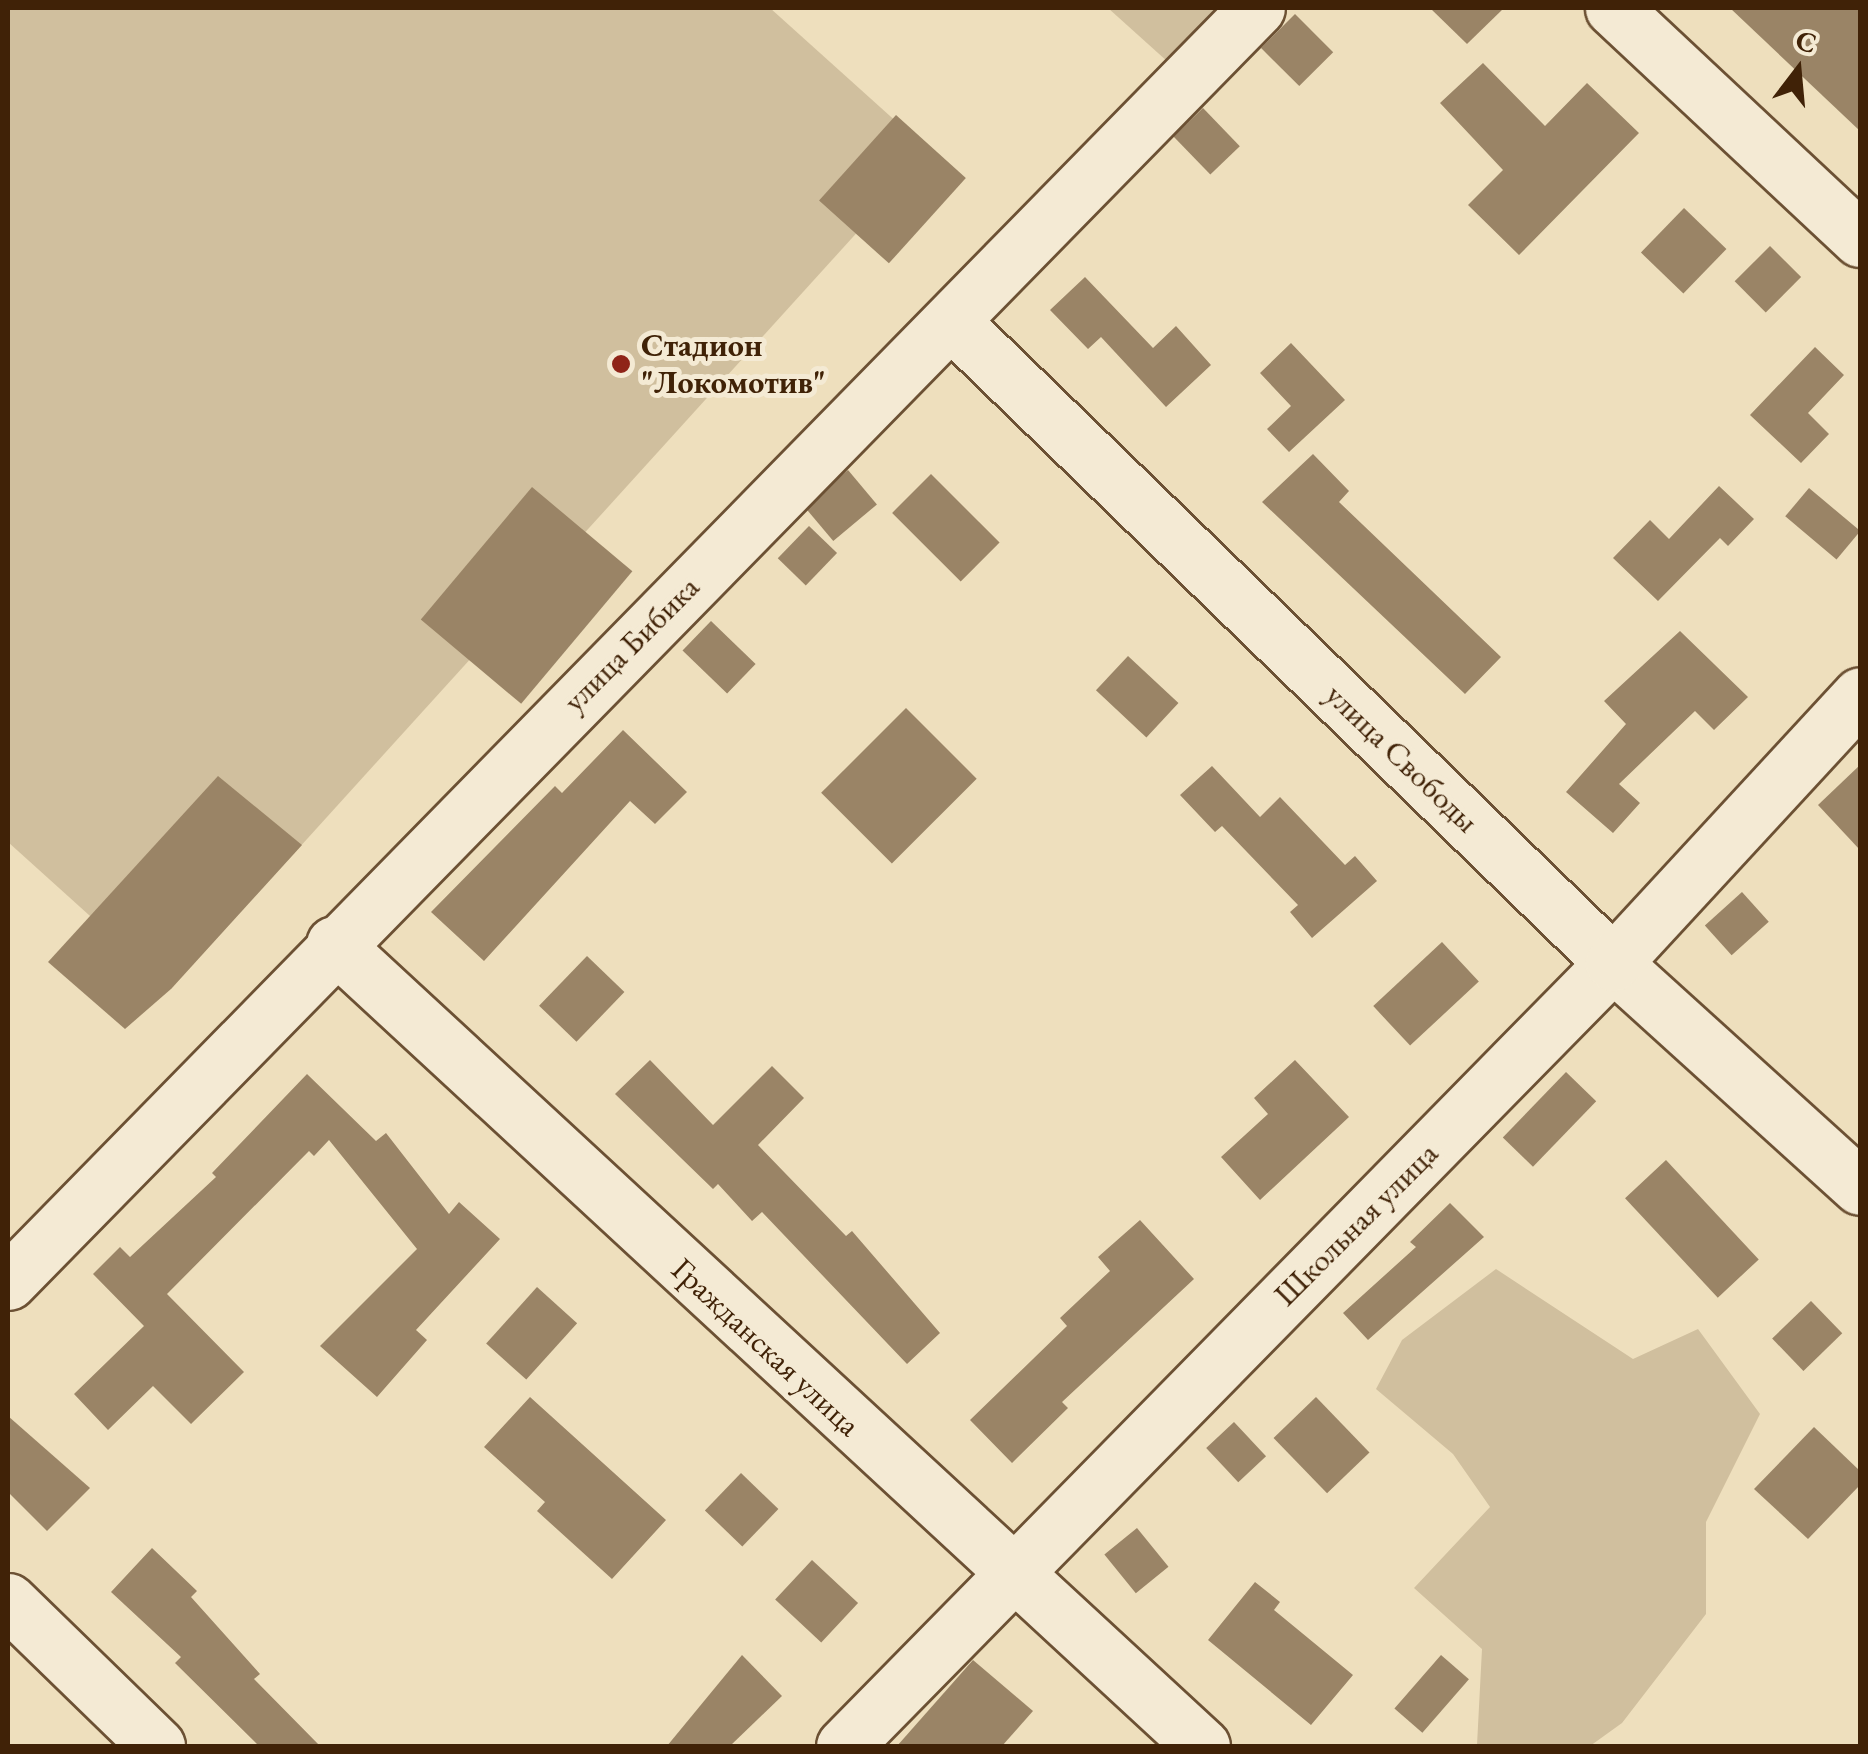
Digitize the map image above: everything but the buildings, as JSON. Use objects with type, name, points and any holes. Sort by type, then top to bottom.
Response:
[{"type":"street","name":"улица Бибика","points":[[8,1282],[334,944],[1257,8]]},
{"type":"street","points":[[1612,8],[1860,240]]},
{"type":"street","name":"улица Свободы","points":[[951,321],[1613,963],[1860,1186]]},
{"type":"street","name":"Школьная улица","points":[[844,1746],[1613,963],[1860,694]]},
{"type":"street","name":"Гражданская улица","points":[[334,944],[1010,1575],[1202,1746]]},
{"type":"street","points":[[8,1600],[157,1746]]},
{"type":"shaded area","points":[[8,8],[770,8],[930,152],[171,989],[8,842]]},
{"type":"shaded area","points":[[1108,8],[1217,8],[1168,62]]},
{"type":"shaded area","points":[[1496,1269],[1633,1359],[1698,1329],[1760,1414],[1706,1522],[1706,1614],[1622,1723],[1590,1746],[1477,1745],[1482,1649],[1414,1588],[1490,1507],[1453,1454],[1376,1389],[1402,1340]]},
{"type":"place","name":"Стадион \"Локомотив\"","points":[[621,364]]}]
